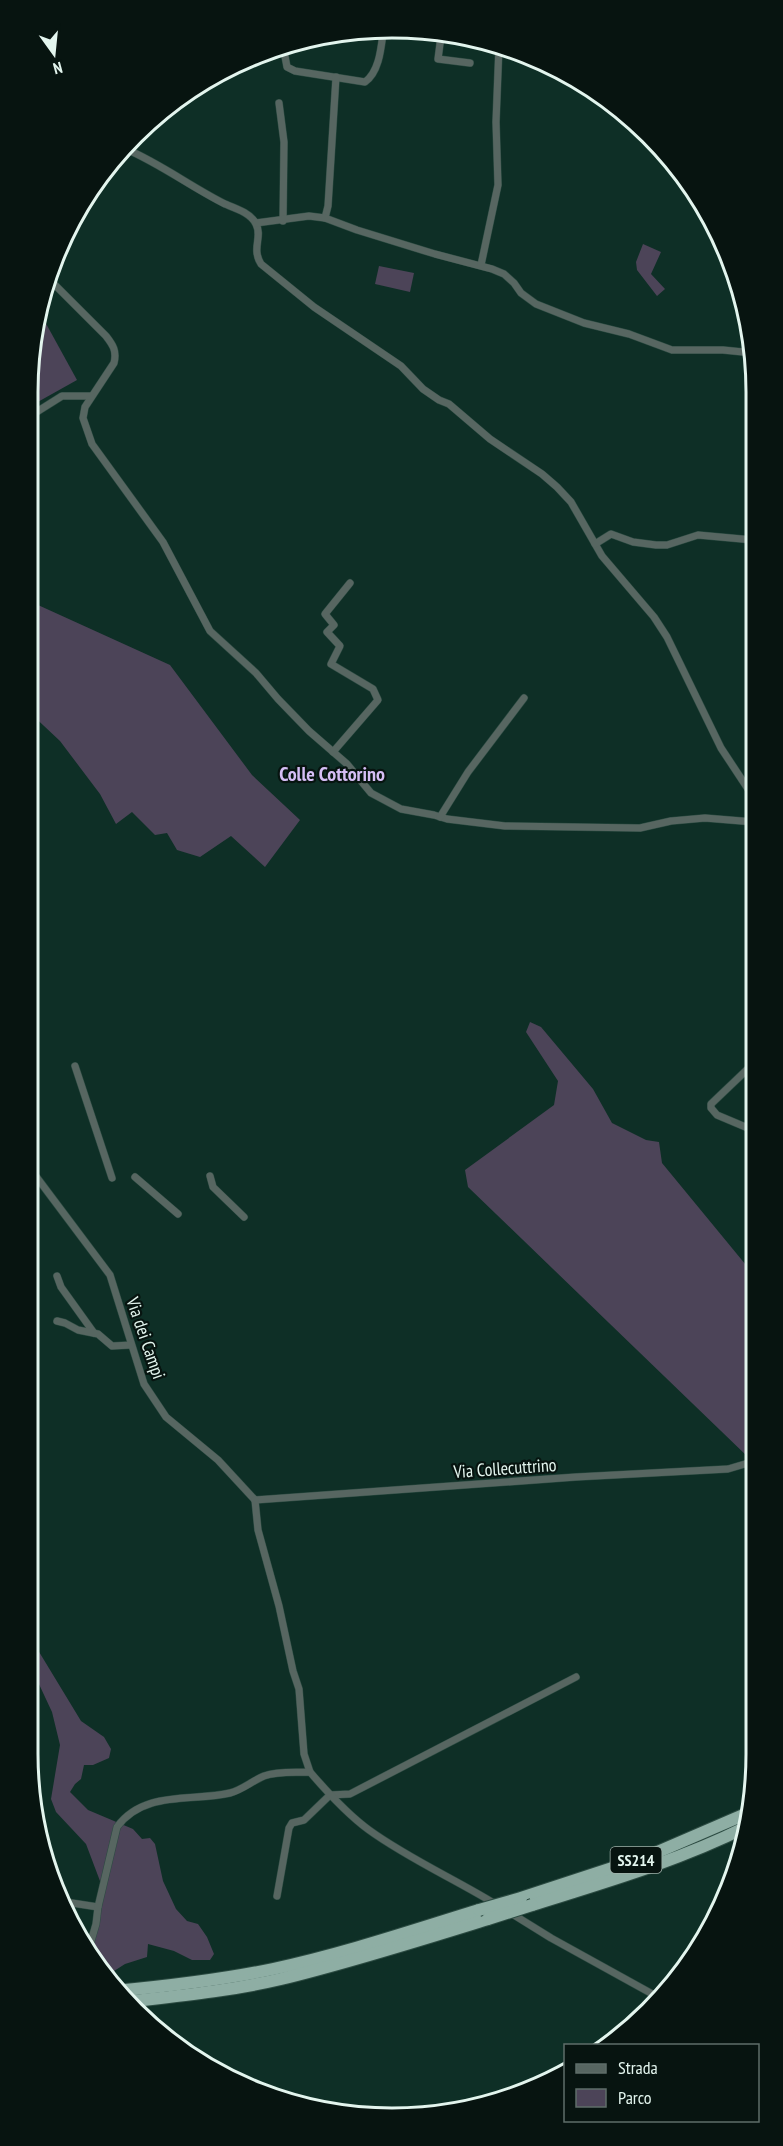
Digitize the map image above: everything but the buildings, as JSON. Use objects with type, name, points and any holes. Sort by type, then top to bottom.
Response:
[{"type":"highway","name":"SS214","points":[[484,1915],[521,1898],[646,1857],[740,1816]]},
{"type":"highway","name":"SS214","points":[[137,2001],[192,1995],[279,1979],[327,1961],[484,1915],[532,1905],[650,1868],[737,1832]]},
{"type":"highway","name":"SS214","points":[[126,1989],[237,1976],[327,1961]]},
{"type":"street","points":[[285,54],[287,67],[295,71],[360,82],[369,79],[377,64],[382,38]]},
{"type":"street","points":[[440,41],[438,59],[470,63]]},
{"type":"street","points":[[481,265],[498,185],[497,90],[499,54]]},
{"type":"street","points":[[325,218],[328,206],[336,77]]},
{"type":"street","points":[[279,104],[284,142],[283,221]]},
{"type":"street","points":[[131,152],[211,197],[247,214],[256,223],[258,232],[256,256],[261,264],[314,307],[408,371],[423,389],[449,404],[505,450],[542,474],[571,502],[603,556],[654,617],[667,637],[721,748],[746,786]]},
{"type":"street","points":[[256,223],[309,216],[325,218],[357,230],[435,254],[481,265],[504,274],[521,293],[536,304],[584,323],[629,334],[672,350],[743,352]]},
{"type":"street","points":[[54,284],[106,336],[116,355],[114,363],[91,396],[84,413]]},
{"type":"street","points":[[38,411],[62,396],[91,396]]},
{"type":"street","points":[[77,397],[84,413],[86,431],[92,444],[163,542],[210,631],[256,673],[278,699],[347,764],[371,793],[401,809],[474,824],[640,828],[671,820],[705,818],[746,821]]},
{"type":"street","points":[[595,544],[611,534],[633,542],[656,545],[667,545],[698,535],[746,539]]},
{"type":"street","points":[[333,752],[378,700],[373,689],[331,664],[340,646],[327,632],[334,625],[325,614],[350,584]]},
{"type":"street","points":[[440,817],[468,772],[524,698]]},
{"type":"street","points":[[75,1066],[112,1178]]},
{"type":"street","points":[[746,1071],[711,1104],[711,1108],[717,1114],[746,1127]]},
{"type":"street","points":[[210,1176],[213,1186],[244,1217]]},
{"type":"street","points":[[135,1177],[178,1214]]},
{"type":"street","name":"Via dei Campi","points":[[38,1179],[110,1275],[144,1384],[166,1417],[218,1460],[255,1500]]},
{"type":"street","points":[[57,1276],[60,1287],[94,1333]]},
{"type":"street","points":[[57,1321],[78,1330],[98,1334],[112,1346],[131,1345]]},
{"type":"street","name":"Via Collecuttrino","points":[[255,1500],[576,1477],[728,1469],[746,1464]]},
{"type":"street","points":[[255,1500],[258,1530],[299,1689],[304,1754],[310,1772],[330,1795],[367,1829],[388,1843],[652,1994]]},
{"type":"street","points":[[277,1896],[288,1828],[292,1823],[304,1820],[330,1795],[350,1794],[576,1677]]},
{"type":"street","points":[[90,1941],[117,1827],[124,1817],[147,1805],[171,1798],[232,1792],[270,1774],[310,1772]]},
{"type":"street","points":[[70,1903],[98,1907]]},
{"type":"green space","points":[[643,244],[661,252],[651,274],[665,289],[657,296],[637,270],[636,262]]},
{"type":"green space","points":[[379,266],[414,273],[410,292],[375,284]]},
{"type":"green space","points":[[44,321],[77,380],[38,402],[38,368]]},
{"type":"green space","points":[[38,605],[170,665],[252,775],[300,820],[265,867],[231,836],[200,857],[177,850],[167,833],[155,835],[132,812],[116,824],[100,794],[60,741],[38,720]]},
{"type":"green space","points":[[530,1022],[541,1027],[593,1089],[612,1123],[646,1140],[659,1142],[662,1163],[746,1265],[746,1455],[468,1187],[465,1170],[554,1105],[558,1081],[526,1032]]},
{"type":"green space","points":[[38,1650],[81,1721],[104,1737],[111,1749],[109,1758],[93,1765],[84,1765],[81,1779],[70,1792],[88,1810],[133,1829],[142,1839],[150,1838],[155,1844],[163,1881],[176,1909],[187,1921],[198,1924],[207,1937],[214,1954],[210,1960],[192,1960],[174,1951],[148,1944],[147,1957],[125,1964],[113,1973],[97,1951],[89,1938],[103,1889],[86,1844],[56,1812],[51,1799],[60,1745],[52,1712],[38,1682]]},
{"type":"district","name":"Colle Cottorino","points":[[332,774]]}]
